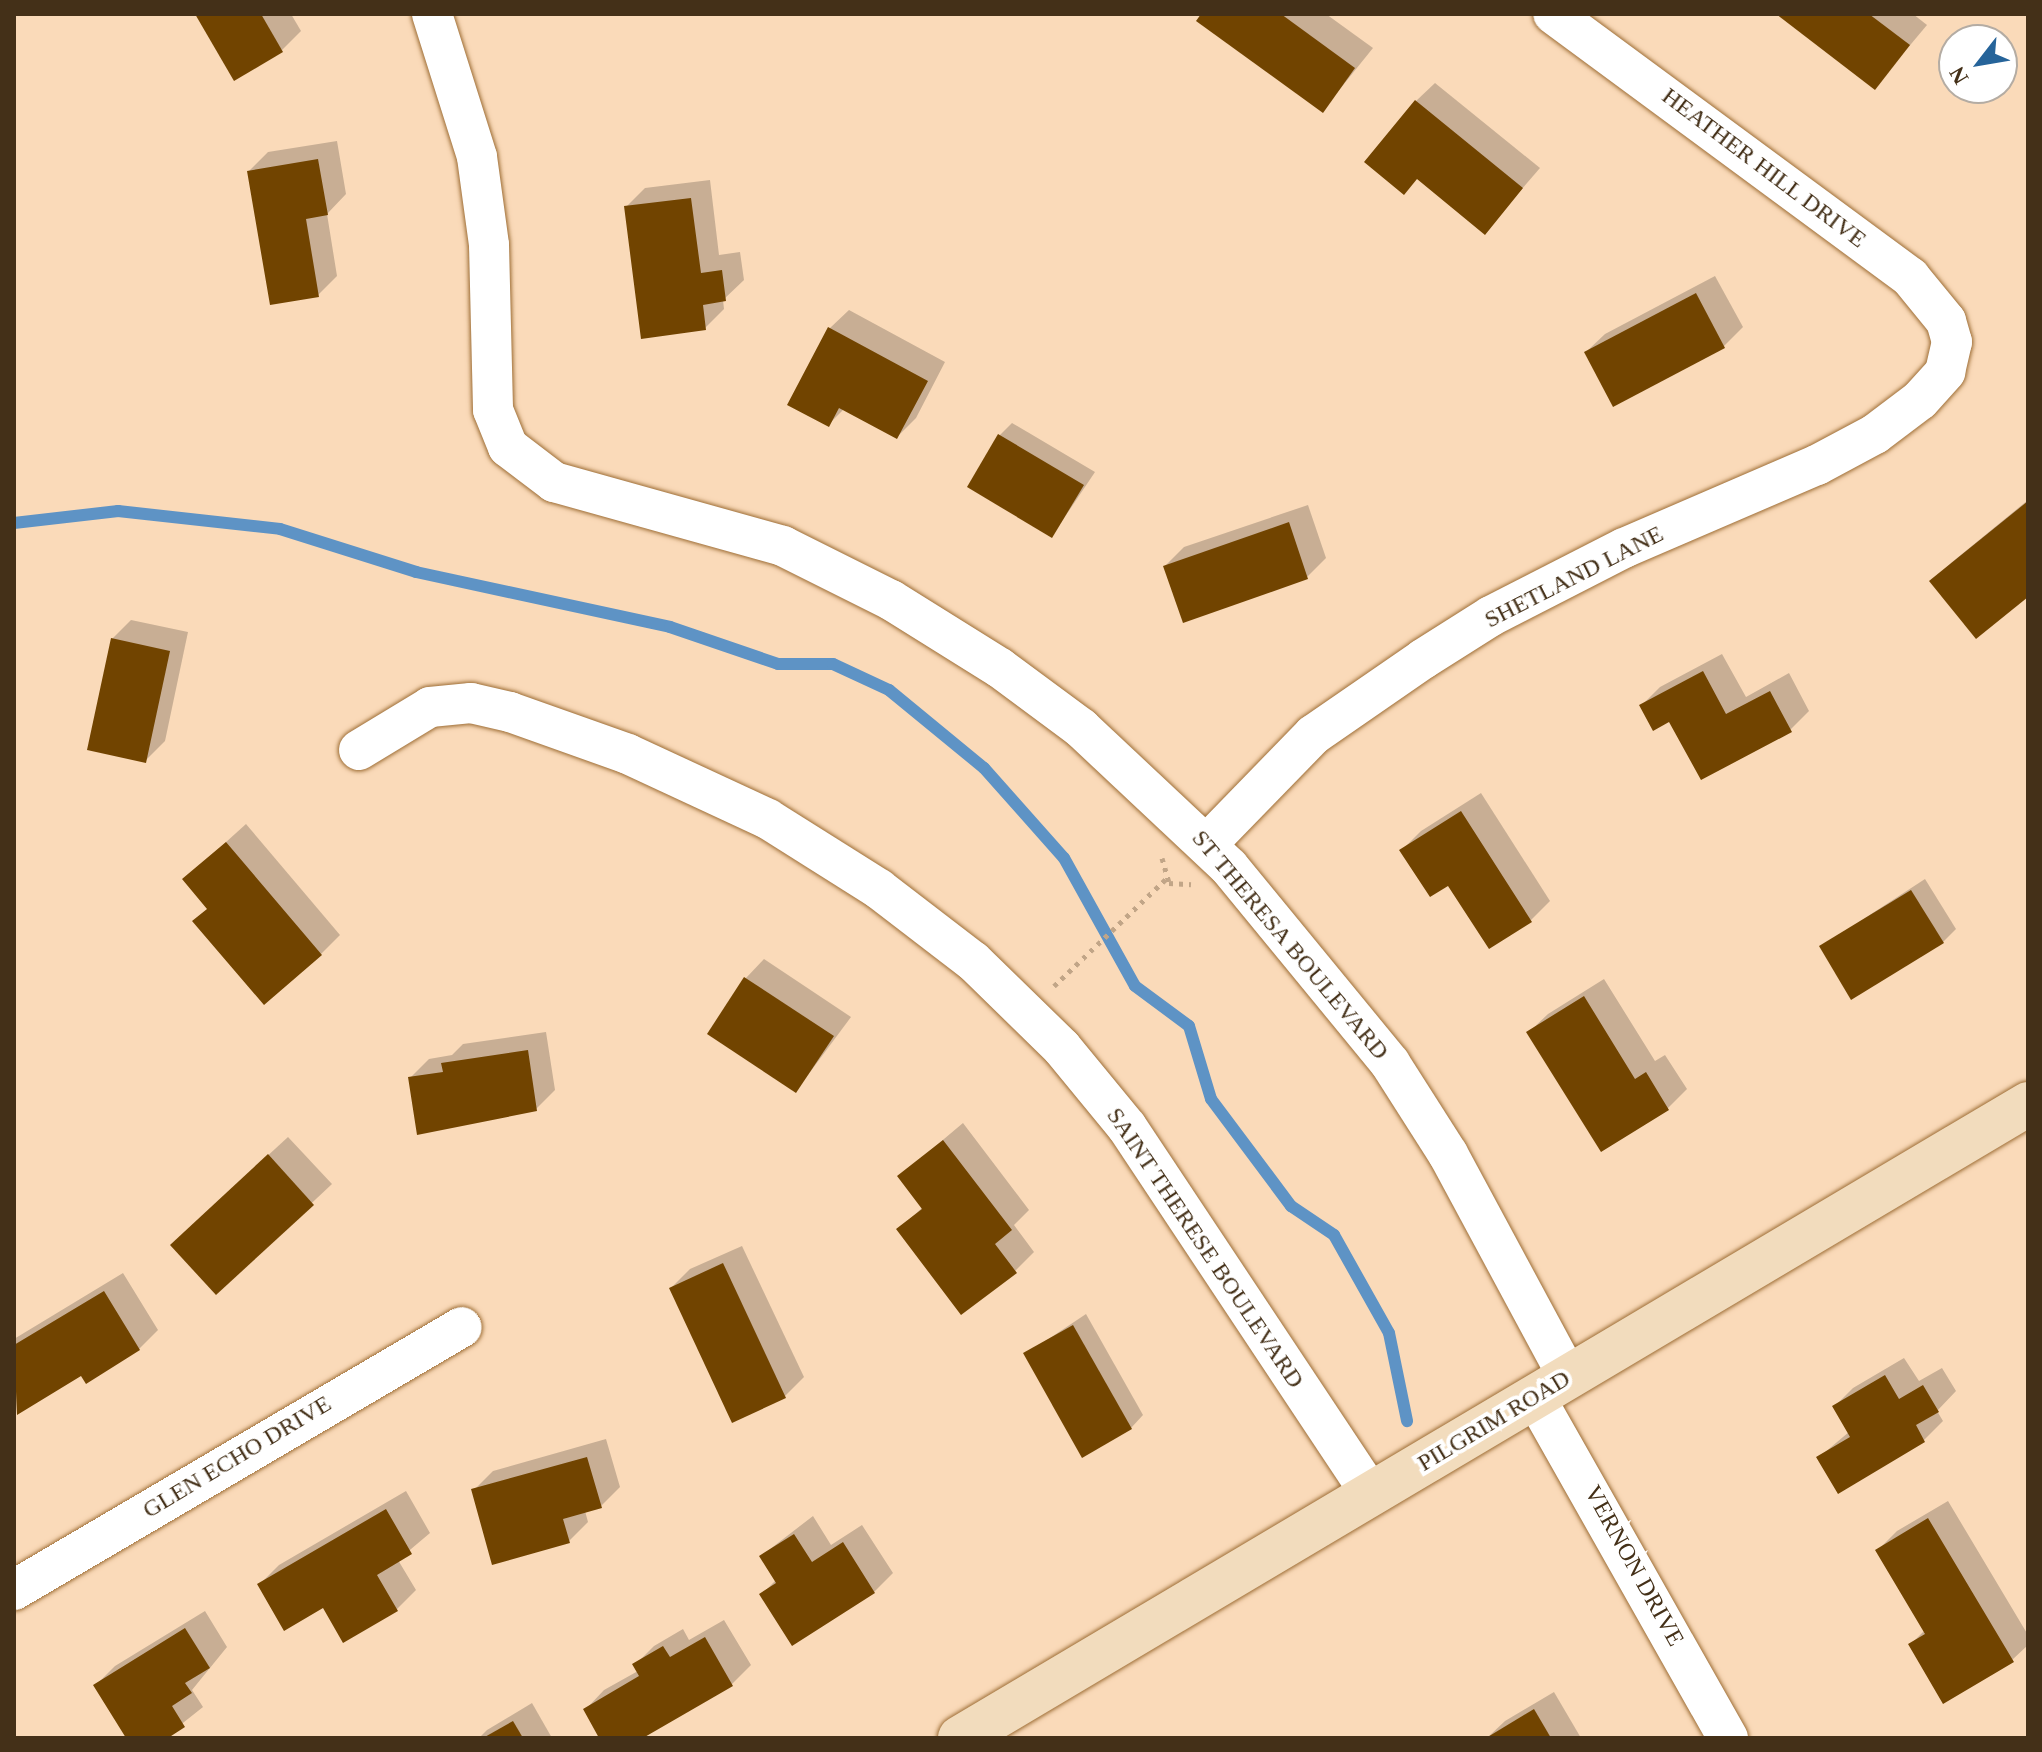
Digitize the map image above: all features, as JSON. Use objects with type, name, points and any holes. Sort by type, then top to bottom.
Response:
[{"type":"main road","name":"PILGRIM ROAD","points":[[960,1738],[2028,1104]]},
{"type":"street","name":"ST THERESA BOULEVARD","points":[[432,14],[477,157],[489,245],[493,410],[508,447],[554,482],[783,546],[891,600],[1000,668],[1081,728],[1207,844],[1390,1063],[1448,1154],[1551,1387]]},
{"type":"street","name":"HEATHER HILL DRIVE","points":[[1553,14],[1910,277],[1932,299],[1952,342]]},
{"type":"street","name":"SHETLAND LANE","points":[[1207,844],[1313,735],[1491,616],[1624,548],[1817,465],[1875,434],[1920,400],[1945,372],[1952,342]]},
{"type":"street","name":"SAINT THERESE BOULEVARD","points":[[359,750],[430,707],[471,703],[510,712],[628,754],[768,819],[879,889],[973,961],[1062,1048],[1127,1127],[1371,1494]]},
{"type":"street","name":"GLEN ECHO DRIVE","points":[[14,1590],[462,1327]]},
{"type":"street","name":"VERNON DRIVE","points":[[1551,1387],[1728,1738]]},
{"type":"path","points":[[1062,978],[1166,879]]},
{"type":"building","points":[[195,14],[261,14],[283,52],[234,81]]},
{"type":"building","points":[[1201,14],[1281,14],[1355,68],[1323,113],[1196,21]]},
{"type":"building","points":[[1776,14],[1869,14],[1910,45],[1875,90]]},
{"type":"building","points":[[1415,100],[1523,188],[1485,235],[1417,179],[1404,195],[1364,162]]},
{"type":"building","points":[[318,159],[328,215],[306,219],[319,297],[270,305],[247,171]]},
{"type":"building","points":[[691,198],[701,273],[722,270],[726,301],[703,305],[706,330],[641,339],[624,206]]},
{"type":"building","points":[[1696,293],[1725,348],[1613,407],[1584,352]]},
{"type":"building","points":[[828,327],[928,381],[897,439],[839,408],[829,427],[787,405]]},
{"type":"building","points":[[998,434],[1084,485],[1052,538],[967,487]]},
{"type":"building","points":[[2028,501],[2028,597],[1976,639],[1929,581]]},
{"type":"building","points":[[1289,522],[1308,579],[1183,623],[1163,566]]},
{"type":"building","points":[[111,638],[170,651],[146,763],[87,750]]},
{"type":"building","points":[[1703,671],[1726,714],[1770,691],[1792,732],[1701,780],[1669,722],[1653,731],[1639,705]]},
{"type":"building","points":[[1461,811],[1532,922],[1489,949],[1448,886],[1430,897],[1399,850]]},
{"type":"building","points":[[226,842],[322,955],[264,1005],[192,921],[207,909],[182,879]]},
{"type":"building","points":[[1911,890],[1944,943],[1851,1000],[1819,946]]},
{"type":"building","points":[[744,977],[834,1036],[796,1093],[707,1034]]},
{"type":"building","points":[[1584,996],[1635,1079],[1646,1072],[1669,1110],[1601,1152],[1526,1032]]},
{"type":"building","points":[[528,1050],[537,1111],[417,1135],[408,1077],[443,1072],[441,1063]]},
{"type":"building","points":[[943,1140],[1012,1230],[995,1244],[1017,1273],[961,1315],[896,1229],[922,1209],[897,1176]]},
{"type":"building","points":[[268,1154],[314,1205],[216,1295],[170,1245]]},
{"type":"building","points":[[723,1263],[786,1398],[732,1423],[669,1288]]},
{"type":"building","points":[[104,1291],[140,1350],[86,1384],[81,1376],[17,1415],[14,1345]]},
{"type":"building","points":[[1073,1325],[1132,1429],[1082,1458],[1023,1353]]},
{"type":"building","points":[[1885,1375],[1899,1399],[1923,1385],[1939,1412],[1916,1425],[1925,1442],[1838,1494],[1816,1457],[1850,1437],[1832,1406]]},
{"type":"building","points":[[587,1457],[602,1508],[563,1519],[570,1543],[492,1565],[471,1489]]},
{"type":"building","points":[[386,1509],[412,1554],[377,1575],[398,1611],[343,1643],[323,1608],[284,1631],[257,1584]]},
{"type":"building","points":[[1928,1518],[2014,1662],[1943,1704],[1908,1644],[1925,1634],[1875,1550]]},
{"type":"building","points":[[794,1534],[812,1562],[843,1542],[875,1593],[792,1646],[759,1594],[776,1583],[759,1556]]},
{"type":"building","points":[[185,1628],[210,1668],[185,1683],[192,1693],[172,1706],[185,1727],[168,1738],[126,1738],[93,1685]]},
{"type":"building","points":[[705,1637],[733,1686],[643,1738],[599,1738],[583,1709],[639,1676],[632,1664],[663,1646],[670,1657]]},
{"type":"building","points":[[1534,1709],[1551,1738],[1486,1738]]},
{"type":"building","points":[[513,1721],[523,1738],[483,1738]]},
{"type":"waterway","points":[[14,523],[118,511],[280,529],[416,572],[670,627],[778,664],[833,664],[889,690],[984,768],[1064,858],[1135,986],[1189,1026],[1211,1099],[1291,1206],[1334,1235],[1389,1333],[1407,1421]]}]
